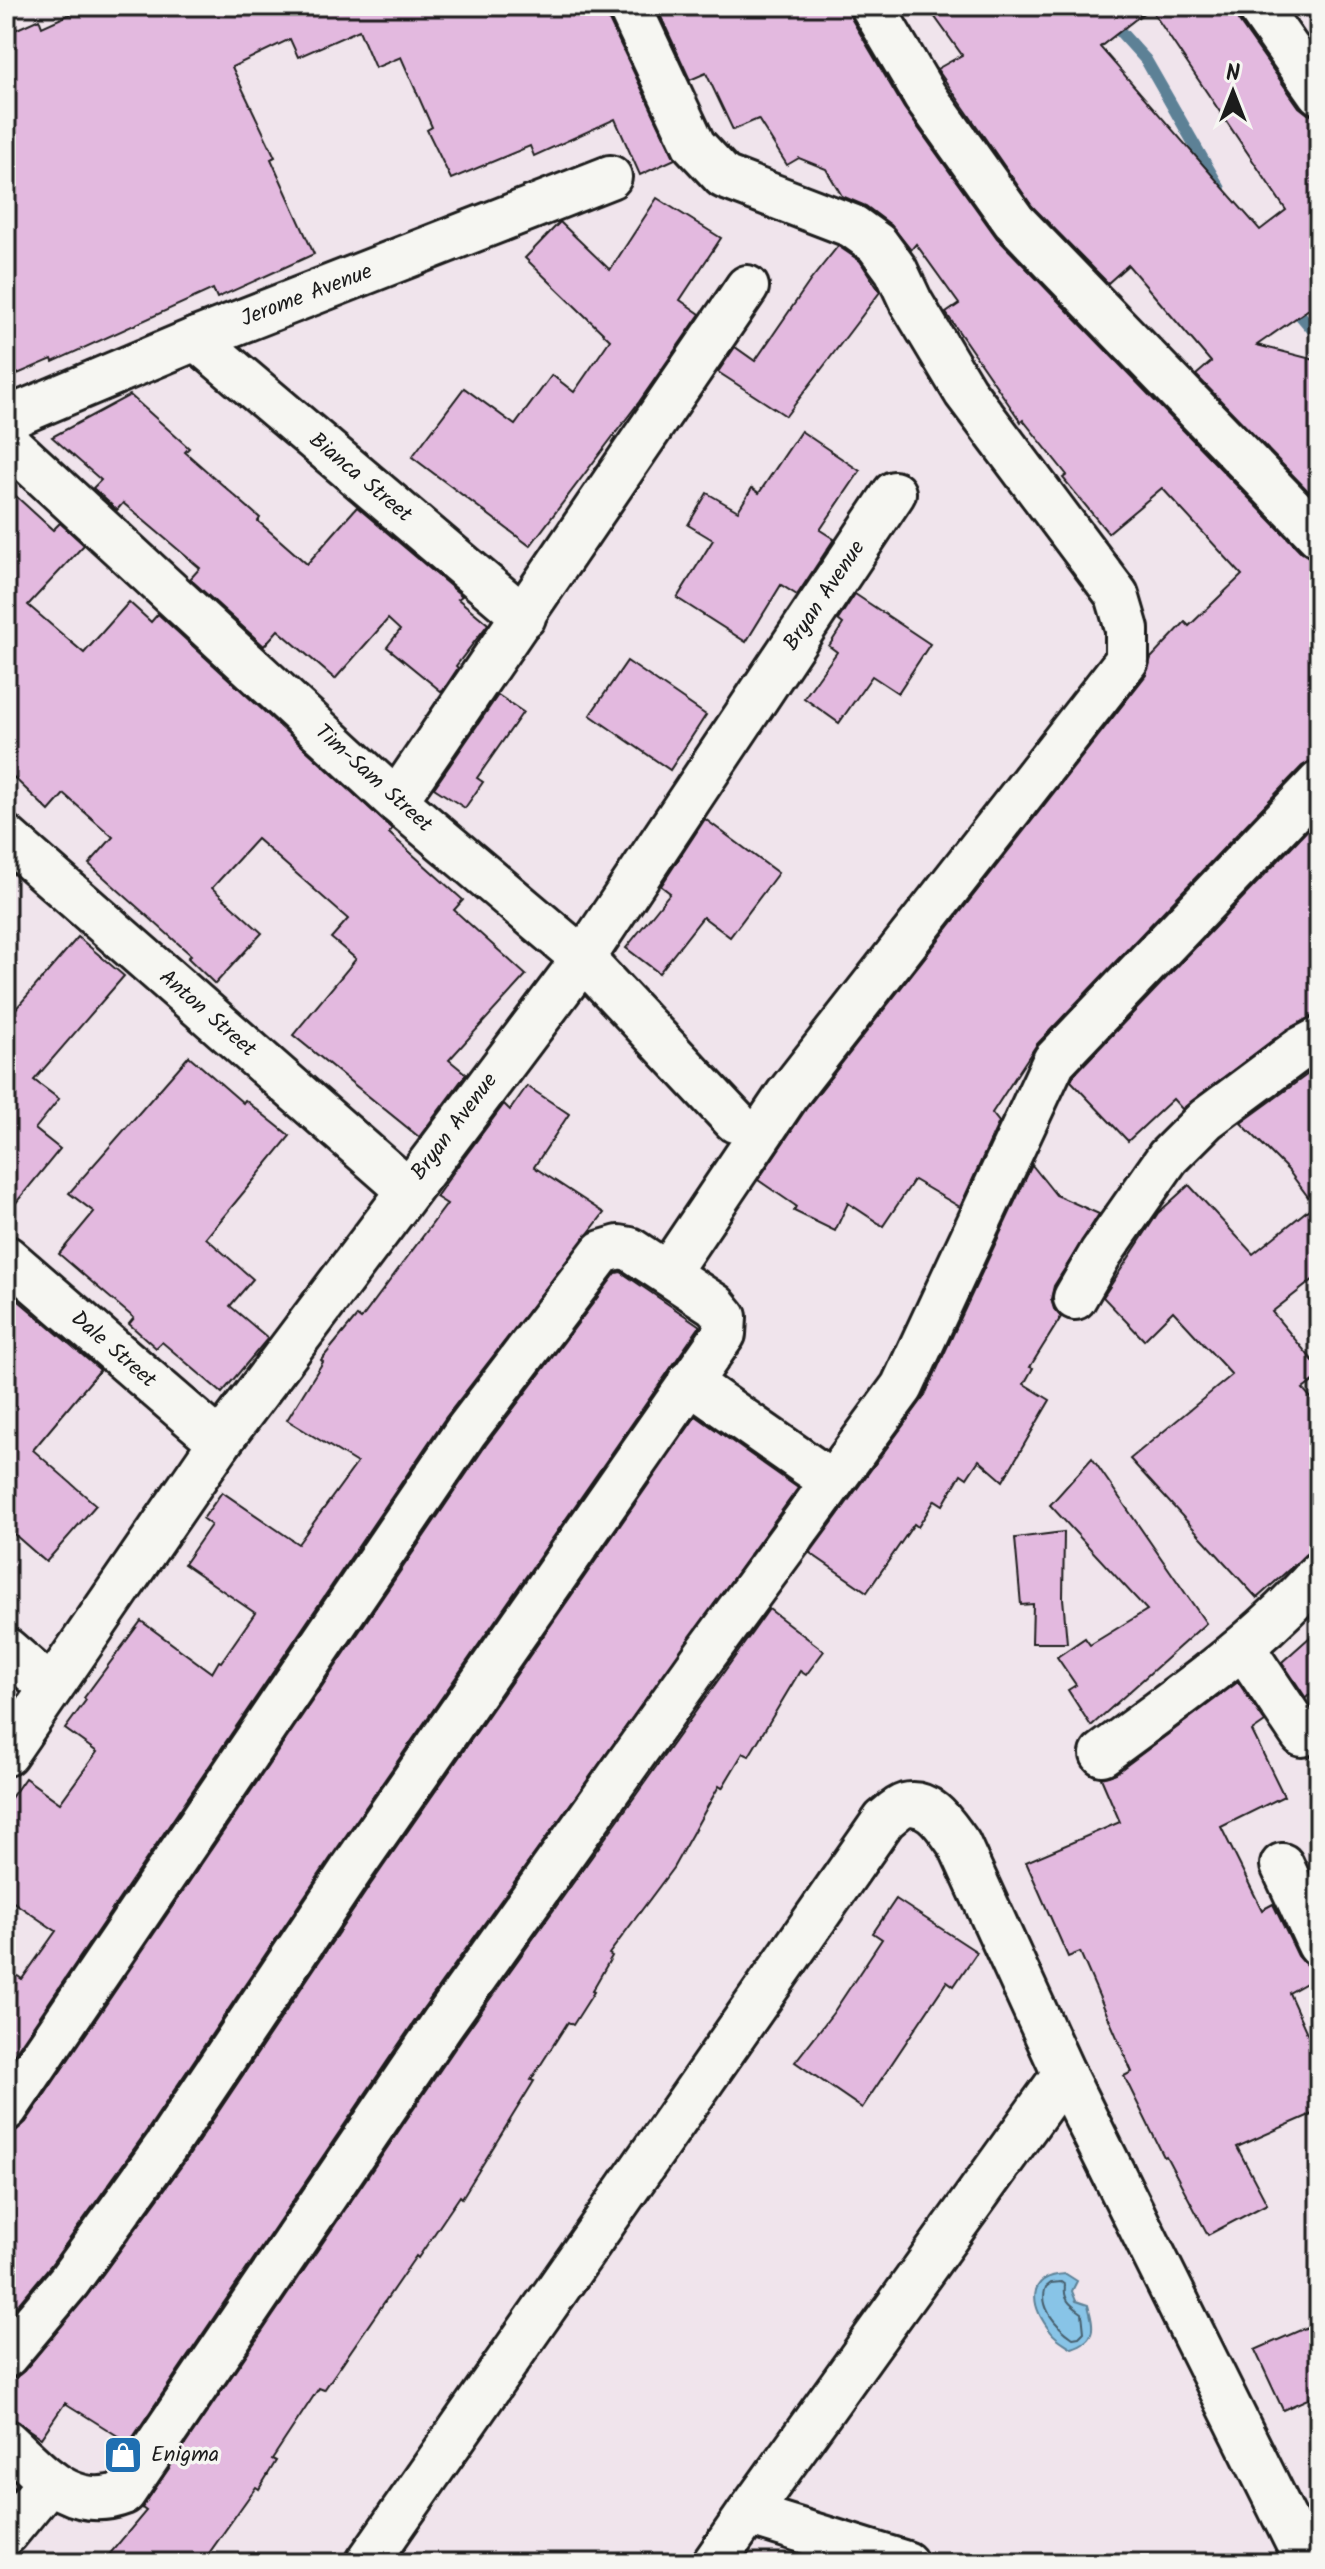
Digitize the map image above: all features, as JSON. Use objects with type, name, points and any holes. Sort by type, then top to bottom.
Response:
[{"type":"street","points":[[629,6],[694,145],[724,177],[852,226],[877,244],[896,270],[911,302],[965,392],[1117,595],[1127,629],[1127,660],[787,1095],[668,1272]]},
{"type":"street","points":[[872,6],[925,96],[1014,221],[1319,536]]},
{"type":"street","points":[[1258,6],[1319,93]]},
{"type":"street","name":"Jerome Avenue","points":[[6,419],[196,339],[610,177]]},
{"type":"street","points":[[396,801],[747,287]]},
{"type":"street","name":"Bianca Street","points":[[196,339],[524,617]]},
{"type":"street","name":"Tim-Sam Street","points":[[6,441],[396,801],[583,959],[735,1121]]},
{"type":"street","name":"Bryan Avenue","points":[[6,1754],[220,1442],[583,959],[894,493]]},
{"type":"street","points":[[6,2441],[50,2481],[90,2501],[106,2500],[124,2493],[442,2024],[902,1387],[1054,1061],[1319,783]]},
{"type":"street","name":"Anton Street","points":[[6,837],[408,1190]]},
{"type":"street","points":[[1075,1298],[1101,1253],[1168,1157],[1206,1119],[1300,1049],[1319,1039]]},
{"type":"street","points":[[6,2109],[466,1431],[602,1252],[619,1247],[630,1249],[715,1305],[725,1317],[724,1334],[351,1870],[166,2146],[69,2281],[6,2356]]},
{"type":"street","name":"Dale Street","points":[[6,1257],[220,1442]]},
{"type":"street","points":[[689,1382],[832,1482]]},
{"type":"street","points":[[1102,1754],[1243,1647],[1297,1599],[1319,1573]]},
{"type":"street","points":[[1243,1647],[1302,1735]]},
{"type":"street","points":[[6,1649],[50,1687]]},
{"type":"street","points":[[367,2563],[884,1820],[904,1805],[924,1805],[941,1820],[959,1844],[1064,2074],[1307,2563]]},
{"type":"street","points":[[1282,1865],[1319,1945]]},
{"type":"street","points":[[714,2563],[1064,2074]]},
{"type":"street","points":[[6,2534],[50,2481]]},
{"type":"street","points":[[748,2514],[906,2563]]},
{"type":"water","points":[[1066,2274],[1077,2281],[1072,2291],[1076,2301],[1088,2305],[1092,2327],[1090,2337],[1072,2348],[1058,2339],[1044,2322],[1035,2294],[1043,2280]]},
{"type":"building","points":[[88,6],[605,6],[675,159],[640,175],[615,119],[534,156],[530,146],[451,179],[427,130],[432,127],[401,57],[375,68],[359,30],[298,57],[290,39],[232,67],[275,157],[271,159],[314,254],[217,298],[213,289],[53,362],[52,359],[6,379],[6,34],[39,19],[42,27]]},
{"type":"building","points":[[656,6],[848,6],[851,18],[904,108],[997,238],[1302,553],[1319,559],[1319,760],[1302,766],[1037,1044],[992,1113],[999,1122],[960,1207],[914,1180],[883,1226],[848,1203],[835,1231],[794,1211],[796,1206],[758,1180],[806,1109],[1146,675],[1151,658],[1185,622],[1189,626],[1242,575],[1162,488],[1108,533],[1063,478],[1067,475],[1023,420],[1021,422],[946,313],[959,304],[916,244],[911,250],[891,225],[866,206],[842,196],[826,169],[799,158],[787,165],[758,119],[733,130],[706,73],[690,80]]},
{"type":"building","points":[[927,6],[1234,6],[1238,20],[1299,107],[1319,117],[1319,302],[1257,345],[1319,361],[1319,502],[1196,375],[1211,362],[1128,265],[1108,283],[1032,206],[937,69],[962,55]],"holes":[[[1150,8],[1286,210],[1260,230],[1100,47]]]},
{"type":"building","points":[[657,198],[721,238],[680,300],[700,314],[639,402],[530,546],[412,457],[464,388],[515,425],[552,375],[574,392],[610,340],[525,258],[560,222],[610,270]]},
{"type":"building","points":[[838,246],[860,261],[880,292],[786,416],[718,372],[735,347],[755,361]]},
{"type":"building","points":[[130,395],[189,448],[185,452],[307,564],[357,507],[462,596],[458,599],[488,624],[456,666],[458,668],[442,692],[387,647],[400,630],[388,619],[335,679],[278,630],[264,646],[190,579],[200,568],[123,503],[117,510],[93,488],[101,480],[52,437]]},
{"type":"building","points":[[801,431],[860,471],[820,530],[834,539],[797,595],[781,585],[746,642],[677,598],[713,540],[688,525],[707,493],[738,511],[752,488],[759,493]]},
{"type":"building","points":[[6,487],[53,530],[60,523],[84,545],[28,605],[84,653],[129,602],[151,622],[158,614],[392,829],[389,833],[463,900],[454,910],[526,975],[449,1060],[466,1074],[419,1137],[293,1035],[356,959],[331,938],[348,919],[257,839],[212,888],[262,933],[215,984],[188,958],[191,955],[89,864],[113,837],[64,794],[49,811],[6,770]]},
{"type":"building","points":[[855,594],[930,644],[898,693],[872,676],[839,723],[804,698],[837,652],[829,646],[843,624],[838,620]]},
{"type":"building","points":[[627,661],[706,715],[670,770],[590,715]]},
{"type":"building","points":[[498,695],[523,712],[477,778],[483,782],[465,808],[434,788]]},
{"type":"building","points":[[1319,818],[1319,1015],[1286,1030],[1182,1109],[1173,1099],[1128,1141],[1071,1081],[1074,1075]]},
{"type":"building","points":[[705,819],[778,873],[730,937],[703,917],[659,973],[626,948],[670,893],[661,886]]},
{"type":"building","points":[[78,937],[124,976],[34,1080],[59,1099],[35,1129],[60,1149],[6,1215],[6,1020]]},
{"type":"building","points":[[189,1056],[243,1103],[245,1100],[290,1136],[206,1238],[253,1279],[230,1306],[268,1338],[222,1393],[162,1342],[156,1348],[129,1324],[134,1318],[59,1254],[94,1212],[69,1193]]},
{"type":"building","points":[[1319,1066],[1319,1275],[1272,1312],[1319,1368],[1319,1377],[1303,1389],[1319,1407],[1319,1543],[1257,1598],[1130,1459],[1232,1375],[1173,1311],[1144,1340],[1103,1297],[1158,1213],[1189,1185],[1253,1254],[1314,1205],[1288,1170],[1241,1123]]},
{"type":"building","points":[[527,1086],[569,1114],[534,1167],[604,1213],[446,1417],[6,2066],[6,1968],[22,1979],[56,1931],[6,1897],[6,1805],[25,1778],[60,1803],[97,1752],[65,1729],[141,1621],[212,1673],[221,1662],[255,1613],[184,1564],[211,1525],[203,1519],[222,1492],[298,1544],[357,1463],[287,1420],[323,1362],[321,1360],[357,1316],[361,1319],[447,1204],[436,1197],[457,1167],[504,1104],[510,1110]]},
{"type":"building","points":[[1032,1165],[1056,1195],[1099,1214],[1054,1286],[1051,1299],[1061,1317],[1030,1367],[1033,1368],[1024,1384],[1050,1400],[1003,1481],[979,1460],[967,1478],[961,1474],[943,1505],[935,1500],[918,1527],[914,1524],[867,1592],[810,1553],[924,1397]]},
{"type":"building","points":[[621,1272],[700,1326],[331,1857],[146,2132],[50,2266],[6,2319],[6,2133],[17,2130],[26,2122],[486,1445],[616,1273]]},
{"type":"building","points":[[6,1290],[100,1370],[33,1450],[96,1505],[46,1562],[6,1527]]},
{"type":"building","points":[[696,1416],[798,1488],[422,2010],[129,2443],[65,2403],[41,2438],[6,2414],[6,2379],[15,2378],[24,2371],[87,2296],[186,2160],[371,1884]]},
{"type":"building","points":[[1092,1458],[1206,1623],[1091,1726],[1068,1690],[1076,1685],[1057,1657],[1085,1638],[1090,1645],[1147,1610],[1050,1505]]},
{"type":"building","points":[[1064,1532],[1063,1598],[1067,1643],[1032,1643],[1033,1604],[1021,1605],[1015,1538]]},
{"type":"building","points":[[769,1609],[824,1651],[806,1675],[800,1671],[749,1756],[743,1753],[722,1788],[719,1786],[673,1868],[609,1954],[612,1956],[594,1992],[573,2025],[568,2022],[462,2198],[460,2196],[418,2258],[416,2256],[324,2390],[319,2388],[272,2459],[276,2461],[259,2489],[256,2487],[202,2563],[102,2563],[146,2511],[142,2508],[462,2038]]},
{"type":"building","points":[[1319,1629],[1319,1686],[1306,1698],[1282,1662]]},
{"type":"building","points":[[1238,1682],[1265,1722],[1252,1731],[1284,1796],[1221,1827],[1262,1910],[1273,1904],[1298,1956],[1306,1965],[1319,1969],[1319,1976],[1289,1993],[1319,2060],[1319,2111],[1237,2147],[1267,2204],[1208,2235],[1164,2157],[1124,2076],[1132,2072],[1080,1952],[1068,1957],[1026,1862],[1120,1822],[1101,1778],[1116,1773]]},
{"type":"building","points":[[896,1899],[977,1952],[954,1986],[947,1981],[862,2108],[795,2062],[833,2013],[882,1939],[873,1933]]},
{"type":"building","points":[[1319,2322],[1319,2394],[1283,2410],[1255,2350]]},
{"type":"waterway","points":[[1097,6],[1146,60],[1220,189]]},
{"type":"waterway","points":[[1290,303],[1319,337]]},
{"type":"place","name":"Enigma","points":[[123,2455]]}]
